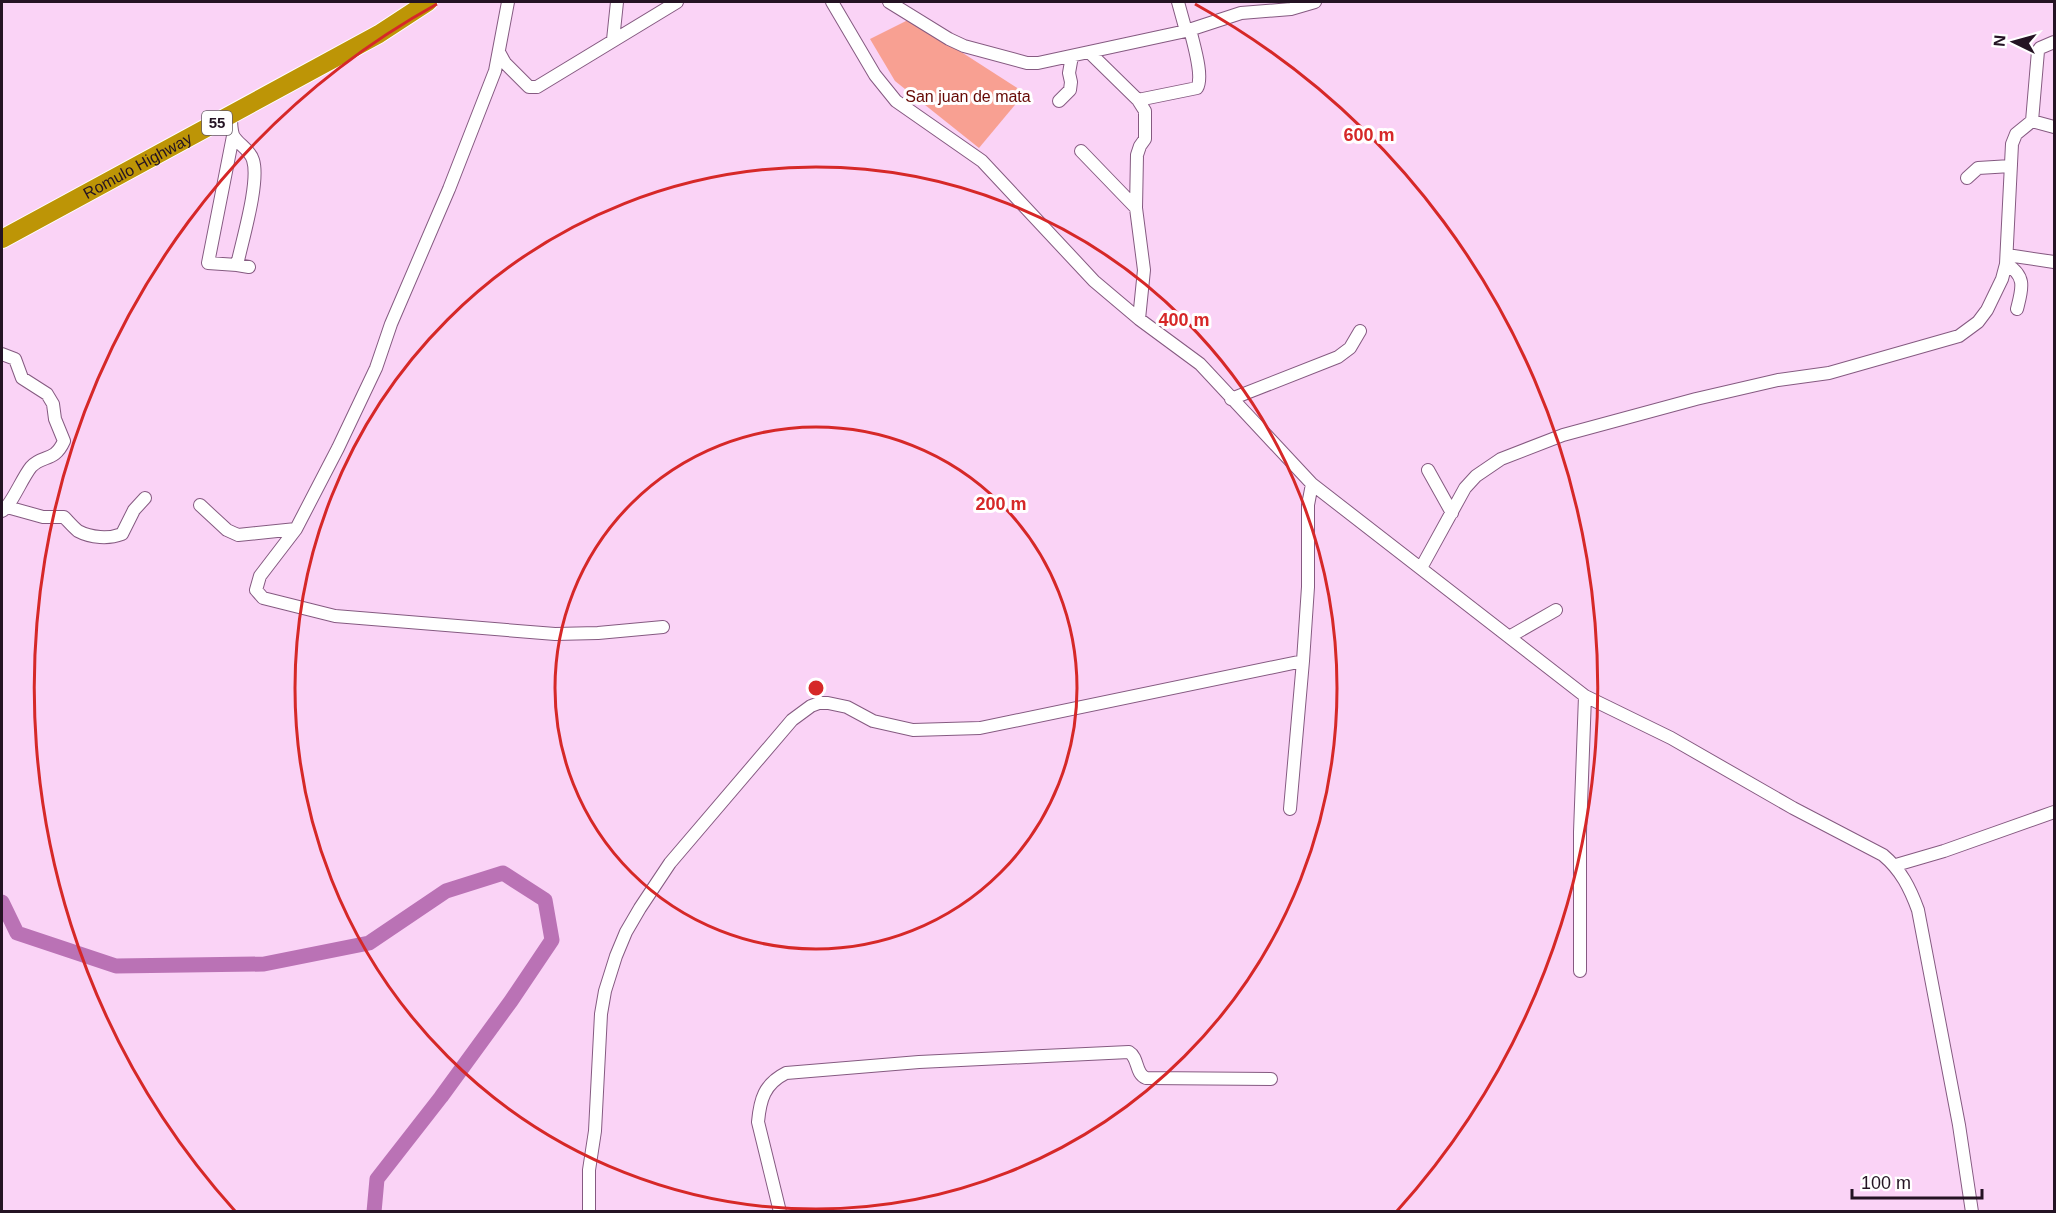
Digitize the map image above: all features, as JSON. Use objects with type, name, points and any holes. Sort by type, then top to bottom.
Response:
[{"type":"highway","name":"Romulo Highway","points":[[2,239],[379,34],[428,2]]},
{"type":"street","points":[[508,2],[495,72],[453,179],[391,324],[376,368],[296,529],[260,576],[256,590],[263,598],[335,616],[555,634],[663,627]]},
{"type":"street","points":[[613,40],[617,2]]},
{"type":"street","points":[[500,54],[505,63],[529,87],[541,86],[677,2]]},
{"type":"street","points":[[832,2],[875,75],[896,101],[981,161],[1094,281],[1138,319],[1200,364],[1312,484],[1585,696],[1671,738],[1793,808],[1883,855],[1896,865],[1918,910],[1957,1113],[1972,1212]]},
{"type":"street","points":[[889,2],[933,31],[964,46],[1027,63],[1038,63],[1188,30],[1257,6],[1291,9],[1315,2]]},
{"type":"street","points":[[1138,100],[1197,88],[1199,84],[1199,70],[1178,2]]},
{"type":"street","points":[[1421,568],[1466,489],[1487,466],[1501,459],[1545,441],[1696,399],[1779,380],[1829,373],[1959,336],[1978,322],[1987,310],[2002,279],[2006,260],[2012,144],[2016,134],[2032,121],[2038,51],[2055,42]]},
{"type":"street","points":[[1089,52],[1138,100],[1146,116],[1145,139],[1137,155],[1136,208],[1144,270],[1138,319]]},
{"type":"street","points":[[1059,101],[1070,90],[1069,74],[1072,56]]},
{"type":"street","points":[[231,116],[233,136],[231,155],[208,263],[243,266],[254,183],[253,159],[233,136]]},
{"type":"street","points":[[2032,121],[2055,127]]},
{"type":"street","points":[[1081,151],[1136,208]]},
{"type":"street","points":[[231,155],[253,159]]},
{"type":"street","points":[[1967,178],[1978,168],[2011,166]]},
{"type":"street","points":[[2006,260],[2055,262]]},
{"type":"street","points":[[2006,260],[2022,281],[2017,309]]},
{"type":"street","points":[[1231,399],[1338,357],[1350,348],[1360,331]]},
{"type":"street","points":[[2,354],[15,359],[22,378],[46,394],[52,404],[64,441],[56,454],[37,461],[18,485],[4,509],[44,517],[64,517],[78,531],[103,538],[113,538],[122,534],[134,510],[145,498]]},
{"type":"street","points":[[1428,470],[1452,513]]},
{"type":"street","points":[[1290,808],[1303,661],[1308,587],[1308,505],[1312,484]]},
{"type":"street","points":[[200,505],[227,530],[238,534],[296,529]]},
{"type":"street","points":[[1509,637],[1556,610]]},
{"type":"street","points":[[589,1212],[589,1170],[595,1131],[602,1014],[605,992],[626,932],[670,863],[792,720],[804,710],[819,703],[828,703],[847,707],[873,721],[913,730],[980,728],[1303,661]]},
{"type":"street","points":[[1580,971],[1580,832],[1585,696]]},
{"type":"street","points":[[1896,865],[1944,851],[2055,812]]},
{"type":"street","points":[[780,1212],[758,1122],[759,1110],[768,1085],[786,1073],[919,1062],[1128,1052],[1134,1057],[1140,1074],[1146,1078],[1271,1079]]},
{"type":"green space","name":"San juan de mata","points":[[910,19],[1025,93],[979,148],[895,81],[870,39]]},
{"type":"waterway","points":[[2,902],[17,933],[116,966],[264,964],[369,943],[446,891],[503,873],[545,900],[552,940],[441,1097],[377,1179],[374,1212]]}]
